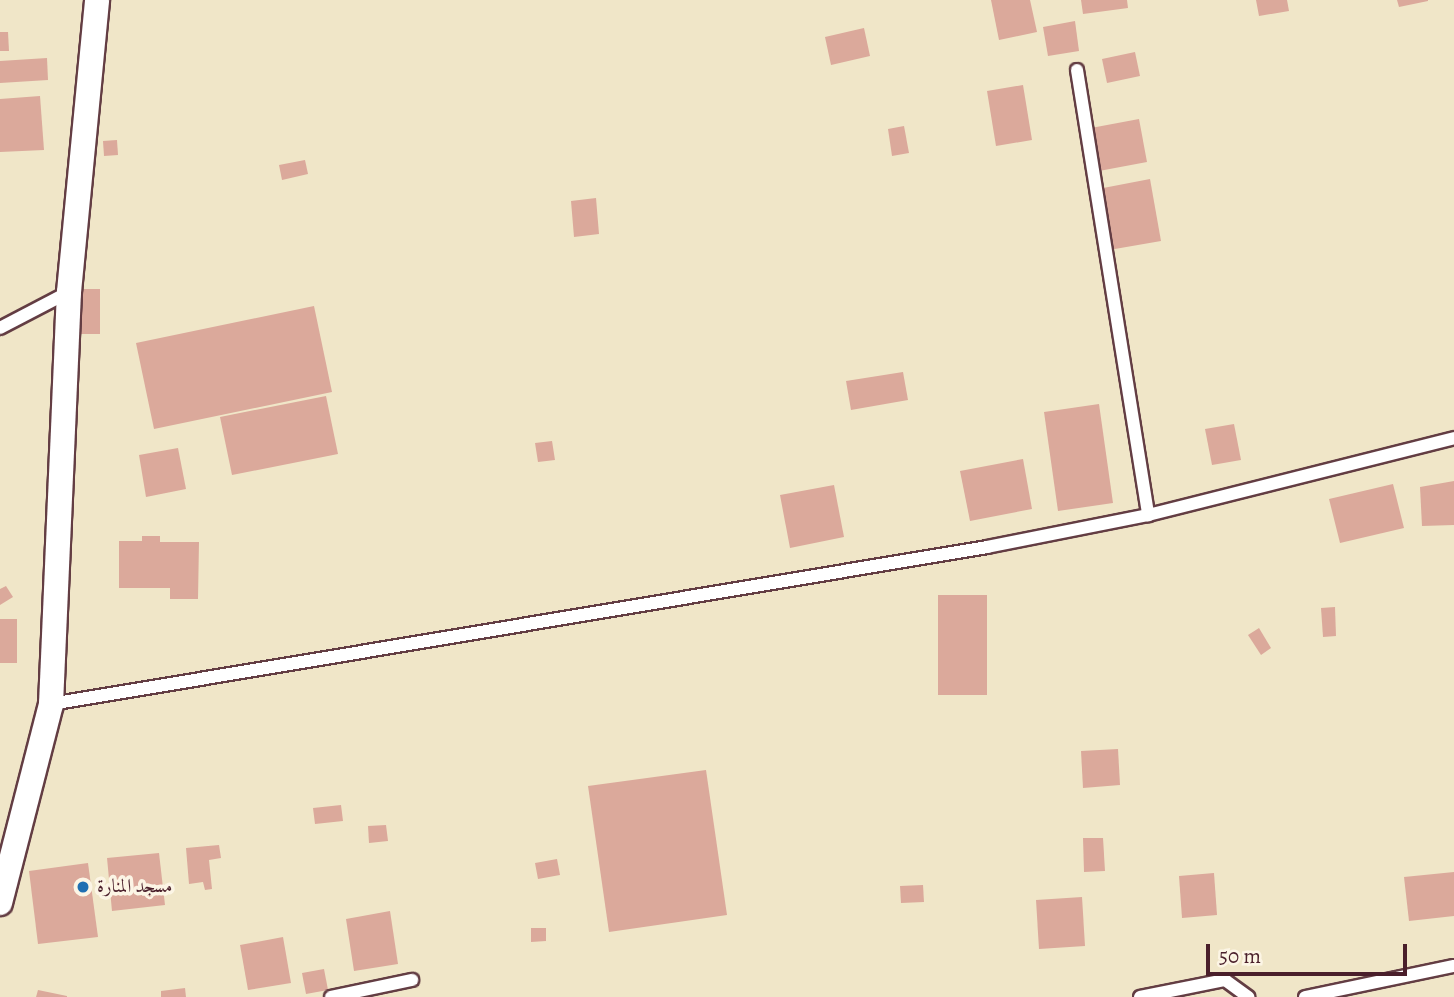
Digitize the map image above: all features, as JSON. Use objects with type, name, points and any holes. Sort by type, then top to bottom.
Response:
[{"type":"street","points":[[0,903],[51,705],[69,292],[97,0]]},
{"type":"lane","points":[[1077,70],[1148,515]]},
{"type":"lane","points":[[0,328],[69,292]]},
{"type":"lane","points":[[51,705],[812,578],[1148,515],[1454,438]]},
{"type":"lane","points":[[1305,997],[1454,966]]},
{"type":"lane","points":[[331,997],[412,980]]},
{"type":"lane","points":[[1140,997],[1225,980],[1248,997]]},
{"type":"building","points":[[991,0],[1030,0],[1037,32],[999,40]]},
{"type":"building","points":[[1081,0],[1127,0],[1128,8],[1083,14]]},
{"type":"building","points":[[1256,0],[1287,0],[1289,11],[1259,16]]},
{"type":"building","points":[[1397,0],[1428,0],[1428,1],[1399,7]]},
{"type":"building","points":[[1075,21],[1079,51],[1048,56],[1043,27]]},
{"type":"building","points":[[864,28],[870,56],[831,65],[825,37]]},
{"type":"building","points":[[0,32],[8,32],[9,51],[0,51]]},
{"type":"building","points":[[1135,52],[1140,76],[1107,83],[1102,59]]},
{"type":"building","points":[[47,58],[48,80],[0,83],[0,61]]},
{"type":"building","points":[[1023,85],[1032,140],[996,146],[987,91]]},
{"type":"building","points":[[40,96],[44,150],[0,152],[0,99]]},
{"type":"building","points":[[1139,119],[1147,162],[1099,171],[1091,128]]},
{"type":"building","points":[[904,126],[909,153],[892,156],[888,129]]},
{"type":"building","points":[[117,140],[118,155],[104,156],[103,141]]},
{"type":"building","points":[[305,160],[308,174],[282,180],[279,165]]},
{"type":"building","points":[[1150,179],[1161,241],[1109,250],[1098,189]]},
{"type":"building","points":[[596,198],[599,234],[574,237],[571,201]]},
{"type":"building","points":[[77,289],[100,289],[100,334],[77,334]]},
{"type":"building","points":[[314,306],[332,392],[154,429],[136,343]]},
{"type":"building","points":[[903,372],[908,400],[851,410],[846,381]]},
{"type":"building","points":[[326,396],[338,454],[232,475],[220,417]]},
{"type":"building","points":[[1099,404],[1113,503],[1058,511],[1044,412]]},
{"type":"building","points":[[1234,424],[1241,460],[1212,465],[1205,429]]},
{"type":"building","points":[[552,441],[555,460],[538,462],[535,443]]},
{"type":"building","points":[[178,448],[186,489],[146,497],[139,455]]},
{"type":"building","points":[[1023,459],[1032,509],[970,521],[960,471]]},
{"type":"building","points":[[1454,481],[1454,525],[1422,526],[1420,487]]},
{"type":"building","points":[[1393,484],[1404,528],[1340,543],[1329,499]]},
{"type":"building","points":[[834,485],[844,537],[790,548],[780,495]]},
{"type":"building","points":[[142,536],[160,536],[160,542],[199,542],[198,599],[170,599],[170,588],[119,588],[119,541],[142,541]]},
{"type":"building","points":[[6,586],[13,597],[0,605],[0,589]]},
{"type":"building","points":[[938,595],[987,595],[987,695],[938,695]]},
{"type":"building","points":[[1335,607],[1336,636],[1323,637],[1321,608]]},
{"type":"building","points":[[0,619],[17,619],[17,663],[0,663]]},
{"type":"building","points":[[1259,628],[1271,648],[1261,655],[1248,635]]},
{"type":"building","points":[[1118,749],[1120,785],[1083,788],[1081,751]]},
{"type":"building","points":[[706,770],[727,915],[609,932],[588,786]]},
{"type":"building","points":[[341,805],[343,821],[315,824],[313,808]]},
{"type":"building","points":[[386,825],[388,841],[369,843],[368,826]]},
{"type":"building","points":[[1083,838],[1103,838],[1105,871],[1084,872]]},
{"type":"building","points":[[219,845],[221,858],[209,860],[212,889],[205,890],[203,882],[189,884],[186,848]]},
{"type":"building","points":[[159,853],[165,905],[112,911],[107,858]]},
{"type":"building","points":[[557,859],[560,875],[538,879],[535,863]]},
{"type":"building","points":[[88,863],[98,937],[38,944],[29,871]]},
{"type":"building","points":[[1454,872],[1454,916],[1409,921],[1404,877]]},
{"type":"building","points":[[1214,873],[1217,915],[1182,918],[1179,876]]},
{"type":"building","points":[[923,885],[924,902],[901,903],[900,886]]},
{"type":"building","points":[[1082,897],[1085,946],[1039,949],[1036,900]]},
{"type":"building","points":[[390,911],[398,964],[354,971],[346,919]]},
{"type":"building","points":[[531,928],[546,928],[546,941],[531,942]]},
{"type":"building","points":[[283,937],[291,983],[248,990],[240,945]]},
{"type":"building","points":[[324,969],[328,990],[306,994],[302,973]]},
{"type":"building","points":[[185,988],[186,997],[161,997],[161,991]]},
{"type":"building","points":[[38,990],[67,996],[67,997],[36,997]]},
{"type":"place","name":"مسجد المنارة","points":[[83,887]]}]
